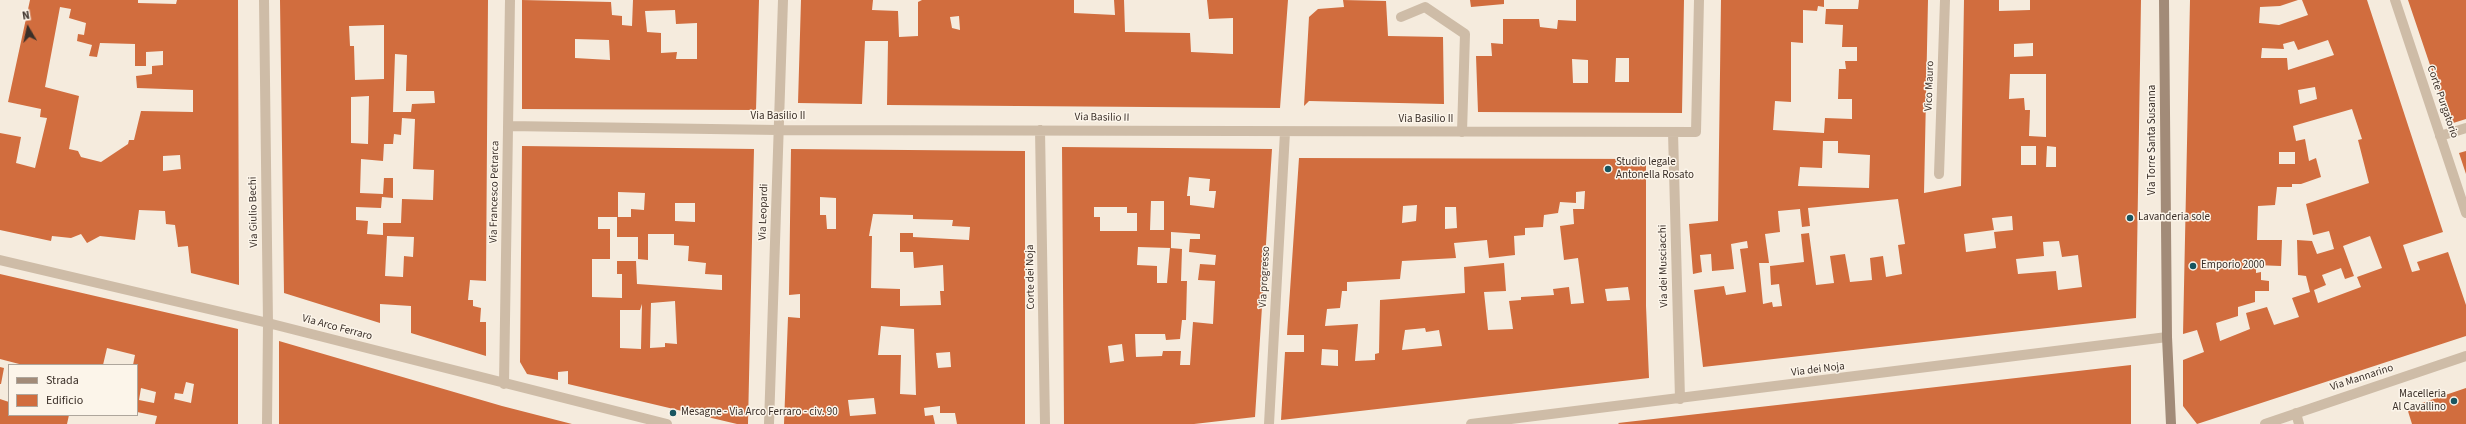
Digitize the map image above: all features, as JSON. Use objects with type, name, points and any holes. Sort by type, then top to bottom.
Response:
[{"type":"main road","name":"Via Torre Santa Susanna","points":[[2164,0],[2167,338],[2171,424]]},
{"type":"street","name":"Via Giulio Bechi","points":[[264,0],[268,323],[267,424]]},
{"type":"street","name":"Via Francesco Petrarca","points":[[504,384],[510,0]]},
{"type":"street","name":"Via Leopardi","points":[[769,424],[783,0]]},
{"type":"street","name":"Via Basilio II","points":[[508,126],[778,130],[1696,132],[1699,0]]},
{"type":"street","name":"Vico Mauro","points":[[1939,174],[1945,0]]},
{"type":"street","name":"Corte Purgatorio","points":[[2394,0],[2466,213]]},
{"type":"street","points":[[1401,16],[1425,7],[1465,34],[1462,132]]},
{"type":"street","points":[[2440,136],[2466,128]]},
{"type":"street","name":"Corte dei Noja","points":[[1040,130],[1045,424]]},
{"type":"street","name":"Via progresso","points":[[1269,424],[1285,132]]},
{"type":"street","name":"Via dei Musciacchi","points":[[1673,132],[1680,399]]},
{"type":"street","name":"Via Arco Ferraro","points":[[0,260],[268,323],[504,384],[667,424]]},
{"type":"street","name":"Via dei Noja","points":[[1471,424],[2167,338]]},
{"type":"street","name":"Via Mannarino","points":[[2265,424],[2466,356]]},
{"type":"street","points":[[2296,413],[2299,424]]},
{"type":"building","points":[[30,0],[138,0],[138,3],[176,4],[177,0],[238,0],[239,285],[191,273],[188,246],[178,247],[175,225],[166,224],[165,211],[139,210],[135,240],[100,236],[87,243],[81,234],[71,238],[52,236],[51,241],[0,230],[0,133],[21,137],[16,163],[35,168],[47,118],[40,117],[41,109],[8,102]],"holes":[[[60,7],[71,9],[69,18],[86,23],[84,35],[78,34],[77,41],[92,45],[89,56],[97,57],[100,43],[135,44],[135,66],[146,66],[146,52],[163,51],[163,65],[152,66],[152,74],[136,76],[137,88],[193,90],[193,112],[141,111],[134,140],[129,140],[128,144],[101,162],[81,157],[78,151],[69,149],[79,96],[45,87]],[[180,155],[181,169],[163,171],[163,156]]]},
{"type":"building","points":[[280,0],[488,0],[486,281],[470,280],[468,300],[473,300],[473,306],[481,308],[480,322],[486,322],[486,356],[411,333],[411,306],[380,304],[380,323],[284,293]],"holes":[[[384,25],[384,79],[355,80],[354,46],[350,46],[349,26]],[[395,54],[407,55],[406,91],[434,91],[435,103],[412,104],[411,112],[393,112]],[[369,96],[368,144],[351,143],[351,97]],[[402,118],[415,119],[413,169],[434,170],[433,200],[402,199],[401,223],[383,223],[383,235],[367,234],[368,221],[356,220],[356,207],[381,208],[382,197],[393,198],[393,178],[384,178],[383,194],[360,193],[361,159],[383,161],[384,144],[393,144],[394,134],[401,135]],[[387,236],[414,237],[413,257],[404,256],[403,277],[385,276]]]},
{"type":"building","points":[[522,0],[611,2],[612,15],[622,16],[622,25],[632,26],[633,0],[759,0],[756,110],[522,109]],"holes":[[[675,10],[676,24],[697,23],[697,59],[676,59],[677,52],[661,53],[661,33],[647,32],[645,11]],[[575,39],[609,40],[610,60],[575,58]]]},
{"type":"building","points":[[801,0],[873,0],[872,10],[898,11],[899,37],[918,36],[918,2],[922,0],[1074,0],[1074,13],[1115,15],[1114,0],[1124,0],[1125,32],[1190,33],[1191,52],[1233,54],[1233,18],[1209,19],[1207,0],[1288,0],[1280,108],[887,105],[888,41],[865,41],[862,104],[798,103]],"holes":[[[959,16],[960,30],[952,28],[950,17]]]},
{"type":"building","points":[[1343,0],[1386,1],[1388,36],[1443,37],[1444,104],[1309,101],[1304,106],[1309,17],[1318,9],[1344,7]]},
{"type":"building","points":[[1470,0],[1504,0],[1504,4],[1471,7]]},
{"type":"building","points":[[1576,0],[1684,0],[1682,113],[1478,112],[1476,56],[1492,56],[1491,43],[1503,44],[1503,19],[1539,19],[1540,27],[1557,29],[1558,20],[1576,21]],"holes":[[[1616,58],[1629,58],[1629,82],[1615,82]],[[1572,59],[1588,60],[1588,83],[1573,83]]]},
{"type":"building","points":[[1721,0],[1824,0],[1824,7],[1818,6],[1817,11],[1803,10],[1803,43],[1791,42],[1791,102],[1775,101],[1773,130],[1824,133],[1825,118],[1852,119],[1852,99],[1838,99],[1839,69],[1846,69],[1845,61],[1857,61],[1857,47],[1842,47],[1843,25],[1825,24],[1826,9],[1858,9],[1859,0],[1928,0],[1924,193],[1961,186],[1964,0],[1999,0],[1999,11],[2030,10],[2030,0],[2141,0],[2136,318],[1703,367],[1694,290],[1724,286],[1726,295],[1746,292],[1740,249],[1748,248],[1747,241],[1731,244],[1734,269],[1712,271],[1711,254],[1700,255],[1702,272],[1693,274],[1689,224],[1718,221]],"holes":[[[2033,43],[2033,56],[2014,57],[2014,44]],[[2010,74],[2046,74],[2046,137],[2029,136],[2030,110],[2025,110],[2024,98],[2009,99]],[[1823,141],[1838,141],[1838,153],[1870,155],[1869,188],[1798,186],[1800,167],[1822,168]],[[2021,146],[2036,146],[2036,165],[2021,165]],[[2047,146],[2056,147],[2056,167],[2046,167]],[[1898,199],[1905,244],[1898,245],[1902,274],[1886,277],[1883,256],[1870,258],[1872,280],[1850,282],[1845,254],[1830,256],[1834,283],[1816,285],[1809,233],[1801,234],[1804,262],[1770,266],[1771,285],[1779,284],[1782,306],[1773,307],[1772,302],[1763,304],[1759,263],[1769,263],[1765,234],[1780,232],[1778,211],[1800,209],[1802,227],[1810,226],[1808,208]],[[2012,216],[2013,230],[1994,232],[1996,248],[1966,252],[1964,234],[1994,230],[1992,218]],[[2059,241],[2062,257],[2078,255],[2082,287],[2058,290],[2056,271],[2018,274],[2016,259],[2044,256],[2043,242]]]},
{"type":"building","points":[[2190,0],[2298,0],[2280,6],[2260,7],[2259,23],[2279,25],[2308,15],[2302,0],[2367,0],[2443,232],[2403,245],[2412,272],[2420,270],[2417,262],[2448,252],[2466,305],[2466,336],[2197,424],[2183,406],[2183,360],[2204,352],[2197,330],[2183,334]],"holes":[[[2328,40],[2334,55],[2288,70],[2287,58],[2261,58],[2262,48],[2284,49],[2283,44],[2294,41],[2298,50]],[[2315,87],[2317,99],[2300,104],[2298,90]],[[2352,109],[2362,139],[2358,140],[2369,183],[2306,204],[2313,235],[2329,231],[2334,249],[2317,254],[2312,241],[2297,240],[2298,275],[2306,276],[2310,292],[2292,298],[2299,317],[2274,325],[2267,307],[2246,313],[2250,329],[2220,341],[2216,323],[2238,316],[2238,307],[2255,302],[2255,291],[2269,291],[2269,281],[2261,280],[2261,272],[2256,273],[2256,265],[2281,266],[2282,240],[2257,240],[2258,206],[2275,205],[2277,187],[2292,187],[2292,184],[2301,184],[2321,177],[2316,158],[2309,161],[2305,139],[2296,141],[2293,126]],[[2279,152],[2295,152],[2295,164],[2279,164]],[[2370,236],[2382,268],[2357,277],[2361,287],[2318,303],[2314,290],[2326,285],[2322,275],[2341,268],[2345,279],[2354,276],[2343,246]]]},
{"type":"building","points":[[2408,0],[2466,0],[2466,119],[2450,124]]},
{"type":"building","points":[[522,146],[754,149],[748,424],[737,424],[568,384],[568,371],[558,372],[558,380],[527,374],[520,362]],"holes":[[[618,192],[645,193],[644,210],[631,209],[631,217],[618,217]],[[675,203],[695,203],[695,222],[675,221]],[[598,217],[617,217],[617,237],[638,237],[638,259],[648,260],[648,234],[674,234],[674,245],[689,246],[688,261],[706,263],[705,274],[722,275],[722,290],[637,284],[636,261],[617,261],[617,274],[622,274],[622,298],[592,297],[592,259],[610,259],[610,229],[598,229]],[[675,301],[677,344],[665,343],[665,347],[650,348],[651,303]],[[642,304],[641,349],[620,348],[620,310],[640,310]]]},
{"type":"building","points":[[1062,147],[1272,149],[1255,417],[1194,424],[1064,424]],"holes":[[[1189,177],[1210,179],[1209,191],[1216,191],[1214,208],[1190,205],[1190,196],[1187,196]],[[1151,201],[1164,201],[1164,230],[1150,230]],[[1094,207],[1127,207],[1127,213],[1137,213],[1137,231],[1100,231],[1100,217],[1094,217]],[[1171,232],[1200,234],[1200,239],[1190,239],[1189,252],[1216,255],[1215,265],[1200,264],[1198,280],[1215,281],[1213,324],[1193,322],[1190,365],[1180,365],[1181,351],[1163,351],[1162,356],[1136,357],[1135,334],[1165,334],[1166,340],[1180,339],[1182,320],[1186,320],[1187,281],[1181,281],[1182,249],[1170,248],[1167,283],[1157,283],[1157,266],[1137,265],[1138,247],[1171,248]],[[1122,344],[1124,361],[1110,363],[1108,346]]]},
{"type":"building","points":[[791,149],[1025,151],[1025,424],[957,424],[955,413],[940,413],[940,406],[924,408],[925,416],[933,415],[935,424],[784,424],[788,317],[800,318],[800,294],[789,295]],"holes":[[[820,197],[836,198],[836,229],[827,229],[826,215],[820,215]],[[873,214],[913,215],[913,219],[953,220],[952,226],[970,227],[969,240],[913,237],[913,233],[900,233],[900,252],[913,252],[914,268],[943,265],[944,291],[940,291],[941,305],[900,306],[900,289],[871,288],[872,236],[869,236]],[[881,326],[914,329],[916,395],[900,394],[901,355],[878,355]],[[950,352],[951,367],[938,368],[936,353]],[[874,398],[876,414],[850,416],[848,400]]]},
{"type":"building","points":[[2466,151],[2466,174],[2459,153]]},
{"type":"building","points":[[1299,158],[1646,159],[1646,306],[1649,378],[1281,420],[1285,352],[1304,352],[1304,335],[1287,335]],"holes":[[[1585,191],[1584,209],[1573,209],[1574,224],[1560,226],[1564,260],[1578,258],[1584,303],[1571,304],[1569,287],[1553,289],[1554,295],[1521,297],[1521,300],[1509,301],[1513,329],[1488,330],[1484,292],[1506,291],[1504,263],[1464,267],[1465,293],[1380,300],[1379,353],[1375,354],[1375,360],[1355,361],[1358,324],[1325,326],[1327,309],[1340,308],[1342,291],[1347,291],[1347,282],[1400,279],[1402,261],[1456,258],[1454,243],[1487,240],[1489,258],[1515,255],[1514,236],[1525,235],[1525,228],[1543,227],[1544,215],[1558,213],[1560,202],[1576,203],[1576,192]],[[1417,205],[1416,221],[1402,223],[1403,206]],[[1445,207],[1456,207],[1457,228],[1445,229]],[[1628,287],[1630,300],[1607,301],[1605,289]],[[1425,328],[1426,332],[1439,330],[1442,346],[1402,350],[1405,330]],[[1322,349],[1338,350],[1338,366],[1321,365]]]},
{"type":"building","points":[[0,274],[238,329],[238,424],[155,424],[157,416],[138,412],[138,364],[133,364],[135,355],[107,348],[103,364],[19,364],[0,359]],"holes":[[[186,382],[194,384],[191,403],[174,399],[175,393],[183,394]],[[141,388],[156,392],[154,403],[139,400]]]},
{"type":"building","points":[[279,341],[502,406],[572,424],[279,424]]},
{"type":"building","points":[[2131,365],[2131,424],[1618,423]]},
{"type":"building","points":[[0,367],[4,368],[1,384],[0,384]]},
{"type":"building","points":[[2466,388],[2466,424],[2412,424],[2407,408]]},
{"type":"building","points":[[0,399],[8,402],[8,416],[69,416],[67,424],[0,424]]},
{"type":"place","name":"Studio legale Antonella Rosato","points":[[1608,169]]},
{"type":"place","name":"Lavanderia sole","points":[[2130,218]]},
{"type":"place","name":"Emporio 2000","points":[[2193,266]]},
{"type":"place","name":"Macelleria Al Cavallino","points":[[2454,401]]},
{"type":"place","name":"Mesagne - Via Arco Ferraro - civ. 90","points":[[673,413]]}]
